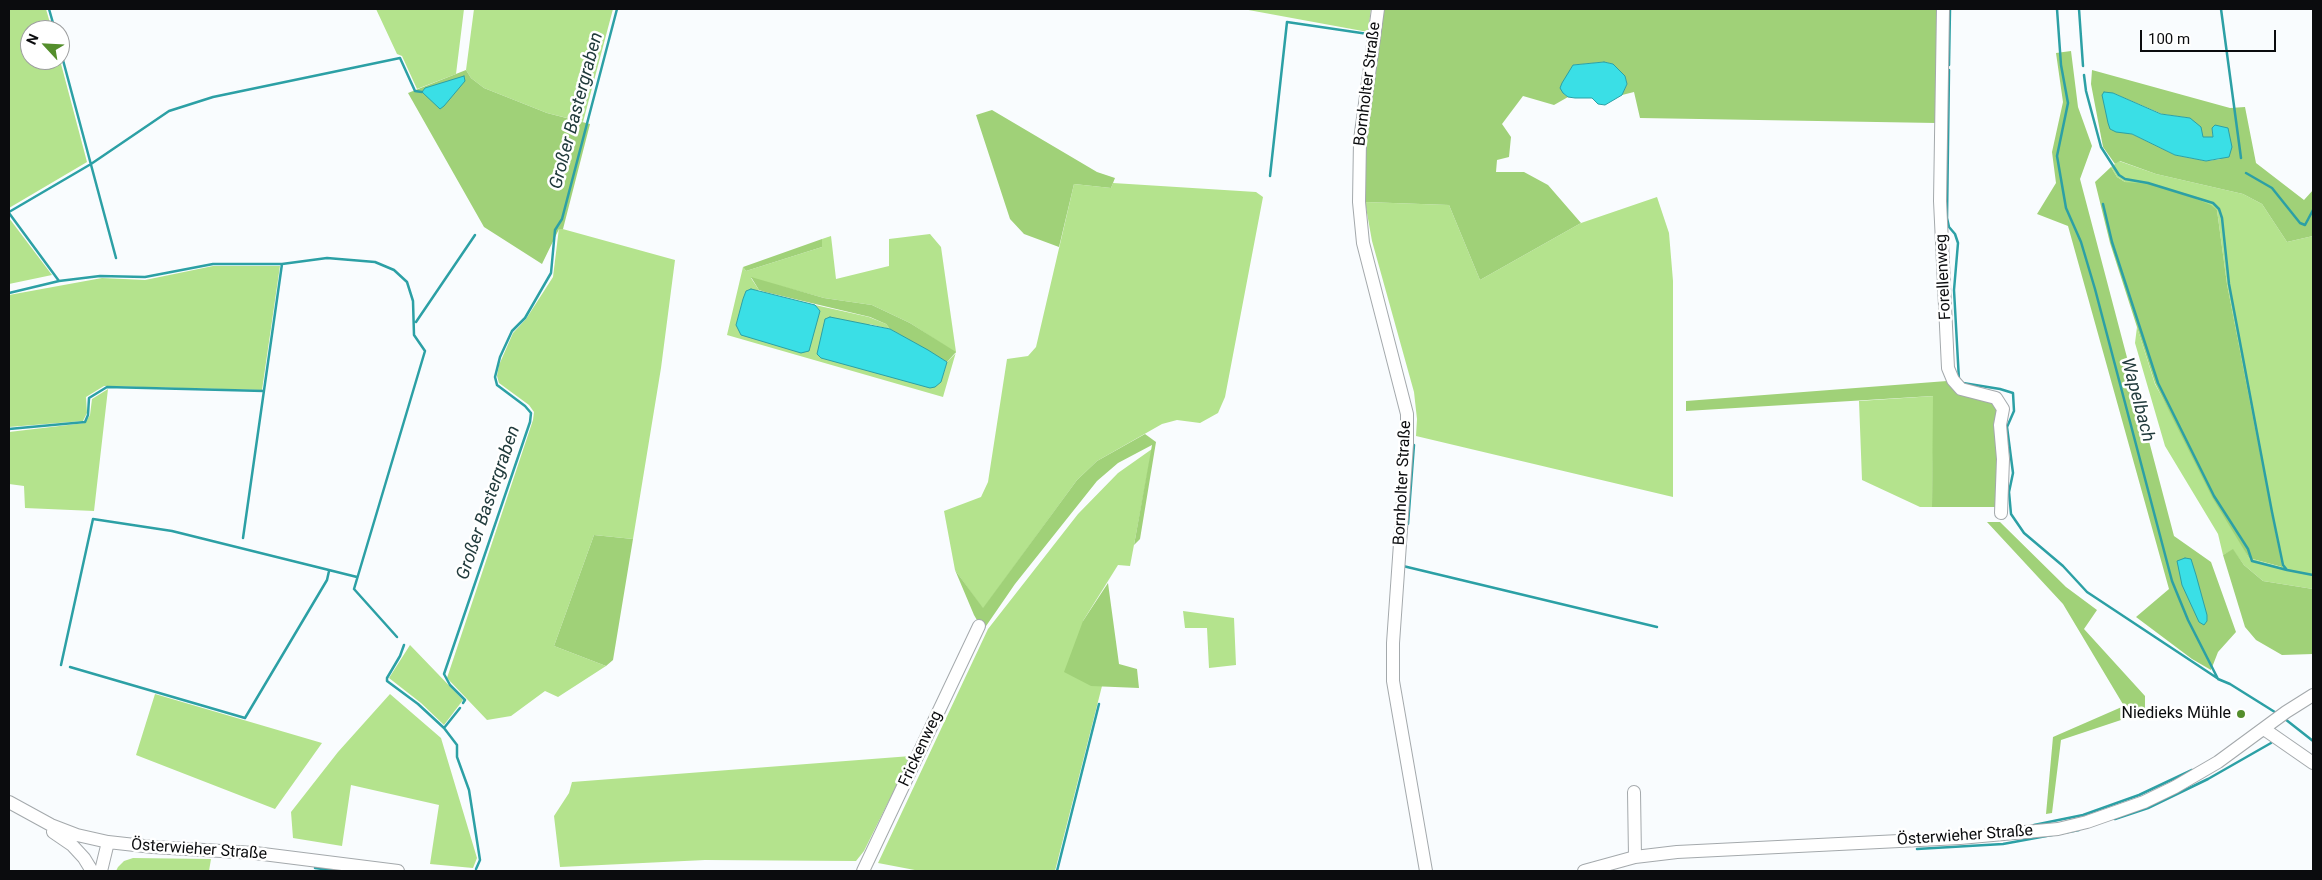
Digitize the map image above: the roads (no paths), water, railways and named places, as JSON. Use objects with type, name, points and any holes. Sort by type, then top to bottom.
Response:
[{"type":"street","name":"Bornholter Straße","points":[[1378,9],[1360,140],[1359,202],[1364,243],[1407,414],[1407,444],[1393,643],[1393,681],[1426,871]]},
{"type":"street","name":"Forellenweg","points":[[1943,9],[1940,202],[1948,368],[1953,380],[1961,389],[1996,398],[2003,409],[2000,425],[2003,460],[2001,513]]},
{"type":"street","name":"Frickenweg","points":[[863,871],[979,626]]},
{"type":"street","name":"Österwieher Straße","points":[[1584,871],[1601,869],[1635,857],[1677,852],[1960,838],[2058,829],[2087,822],[2144,802],[2202,772],[2313,695]]},
{"type":"street","points":[[2268,726],[2313,763]]},
{"type":"street","points":[[1634,792],[1635,857]]},
{"type":"street","name":"Österwieher Straße","points":[[9,802],[51,825],[108,842],[153,847],[248,852],[398,871]]},
{"type":"street","points":[[9,808],[61,836],[72,845],[95,871]]},
{"type":"street","points":[[94,839],[89,860],[95,871]]},
{"type":"street","points":[[95,871],[108,842]]},
{"type":"water","points":[[1604,62],[1613,64],[1625,76],[1627,84],[1622,95],[1605,105],[1598,104],[1592,98],[1568,97],[1563,93],[1560,88],[1573,65]]},
{"type":"water","points":[[464,76],[465,81],[440,109],[422,92],[425,88]]},
{"type":"water","points":[[2104,92],[2113,93],[2161,114],[2190,118],[2201,127],[2203,137],[2213,137],[2212,128],[2215,125],[2228,128],[2232,147],[2229,157],[2206,161],[2175,155],[2132,134],[2116,132],[2110,129],[2102,95]]},
{"type":"water","points":[[751,289],[815,305],[820,311],[809,351],[801,353],[741,335],[736,325],[746,291]]},
{"type":"water","points":[[830,317],[890,329],[928,350],[947,362],[941,382],[935,387],[930,388],[821,358],[817,354],[825,319]]},
{"type":"water","points":[[2185,558],[2191,559],[2196,575],[2207,615],[2207,621],[2204,625],[2199,622],[2182,585],[2177,561]]},
{"type":"waterway","points":[[49,9],[52,20]]},
{"type":"waterway","name":"Großer Bastergraben","points":[[463,703],[465,700],[450,685],[444,674],[530,422],[531,413],[525,406],[497,385],[495,377],[500,357],[512,331],[525,318],[551,273],[555,230],[562,219],[617,9]]},
{"type":"waterway","points":[[1949,65],[1950,9]]},
{"type":"waterway","name":"Wapelbach","points":[[2057,9],[2061,65],[2068,103],[2057,156],[2066,208],[2081,242],[2095,289],[2172,581],[2188,620],[2218,679],[2230,684],[2278,714]]},
{"type":"waterway","points":[[2079,9],[2083,66]]},
{"type":"waterway","points":[[2221,9],[2241,158]]},
{"type":"waterway","points":[[1270,176],[1287,22],[1368,34]]},
{"type":"waterway","points":[[9,212],[91,164],[169,111],[213,97],[400,58],[415,91],[422,92]]},
{"type":"waterway","points":[[66,70],[116,258]]},
{"type":"waterway","points":[[1949,70],[1947,218],[1949,227],[1955,234],[1958,243],[1954,290],[1959,380]]},
{"type":"waterway","points":[[2084,75],[2086,91],[2101,147],[2119,175],[2125,179],[2148,183],[2213,203],[2219,209],[2222,218],[2229,284],[2272,512],[2283,565],[2287,570]]},
{"type":"waterway","points":[[2246,173],[2272,188],[2300,223],[2305,225],[2313,210]]},
{"type":"waterway","points":[[2103,204],[2112,242],[2158,383],[2214,496],[2248,549],[2252,561],[2313,575]]},
{"type":"waterway","points":[[9,213],[59,281]]},
{"type":"waterway","points":[[416,322],[475,235]]},
{"type":"waterway","points":[[9,293],[59,281],[100,276],[145,277],[213,264],[282,264],[327,258],[375,262],[394,270],[407,282],[413,301],[414,335],[425,351],[354,589],[397,637]]},
{"type":"waterway","points":[[243,538],[282,264]]},
{"type":"waterway","points":[[1963,383],[2013,393],[2014,411],[2007,427],[2013,473],[2009,492],[2011,514],[2024,533],[2063,566],[2087,592],[2217,678]]},
{"type":"waterway","points":[[9,429],[85,422],[88,415],[89,398],[107,387],[264,391]]},
{"type":"waterway","points":[[1408,524],[1414,445]]},
{"type":"waterway","points":[[61,665],[93,519],[172,531],[357,577]]},
{"type":"waterway","points":[[1403,566],[1657,627]]},
{"type":"waterway","points":[[70,667],[245,718],[327,580],[329,571]]},
{"type":"waterway","points":[[404,645],[387,681],[418,704],[444,728]]},
{"type":"waterway","points":[[1057,871],[1099,704]]},
{"type":"waterway","name":"Großer Bastergraben","points":[[460,708],[444,728],[457,745],[457,757],[469,790],[480,860],[476,869]]},
{"type":"waterway","name":"Wapelbach","points":[[2285,719],[2313,741]]},
{"type":"waterway","points":[[2115,819],[2148,808],[2208,779],[2271,743]]},
{"type":"waterway","points":[[2034,825],[2083,815],[2139,795],[2192,770]]},
{"type":"waterway","points":[[1917,849],[2003,844],[2079,830]]},
{"type":"waterway","points":[[315,868],[337,871]]},
{"type":"place","name":"Niedieks Mühle","points":[[2241,714]]}]
